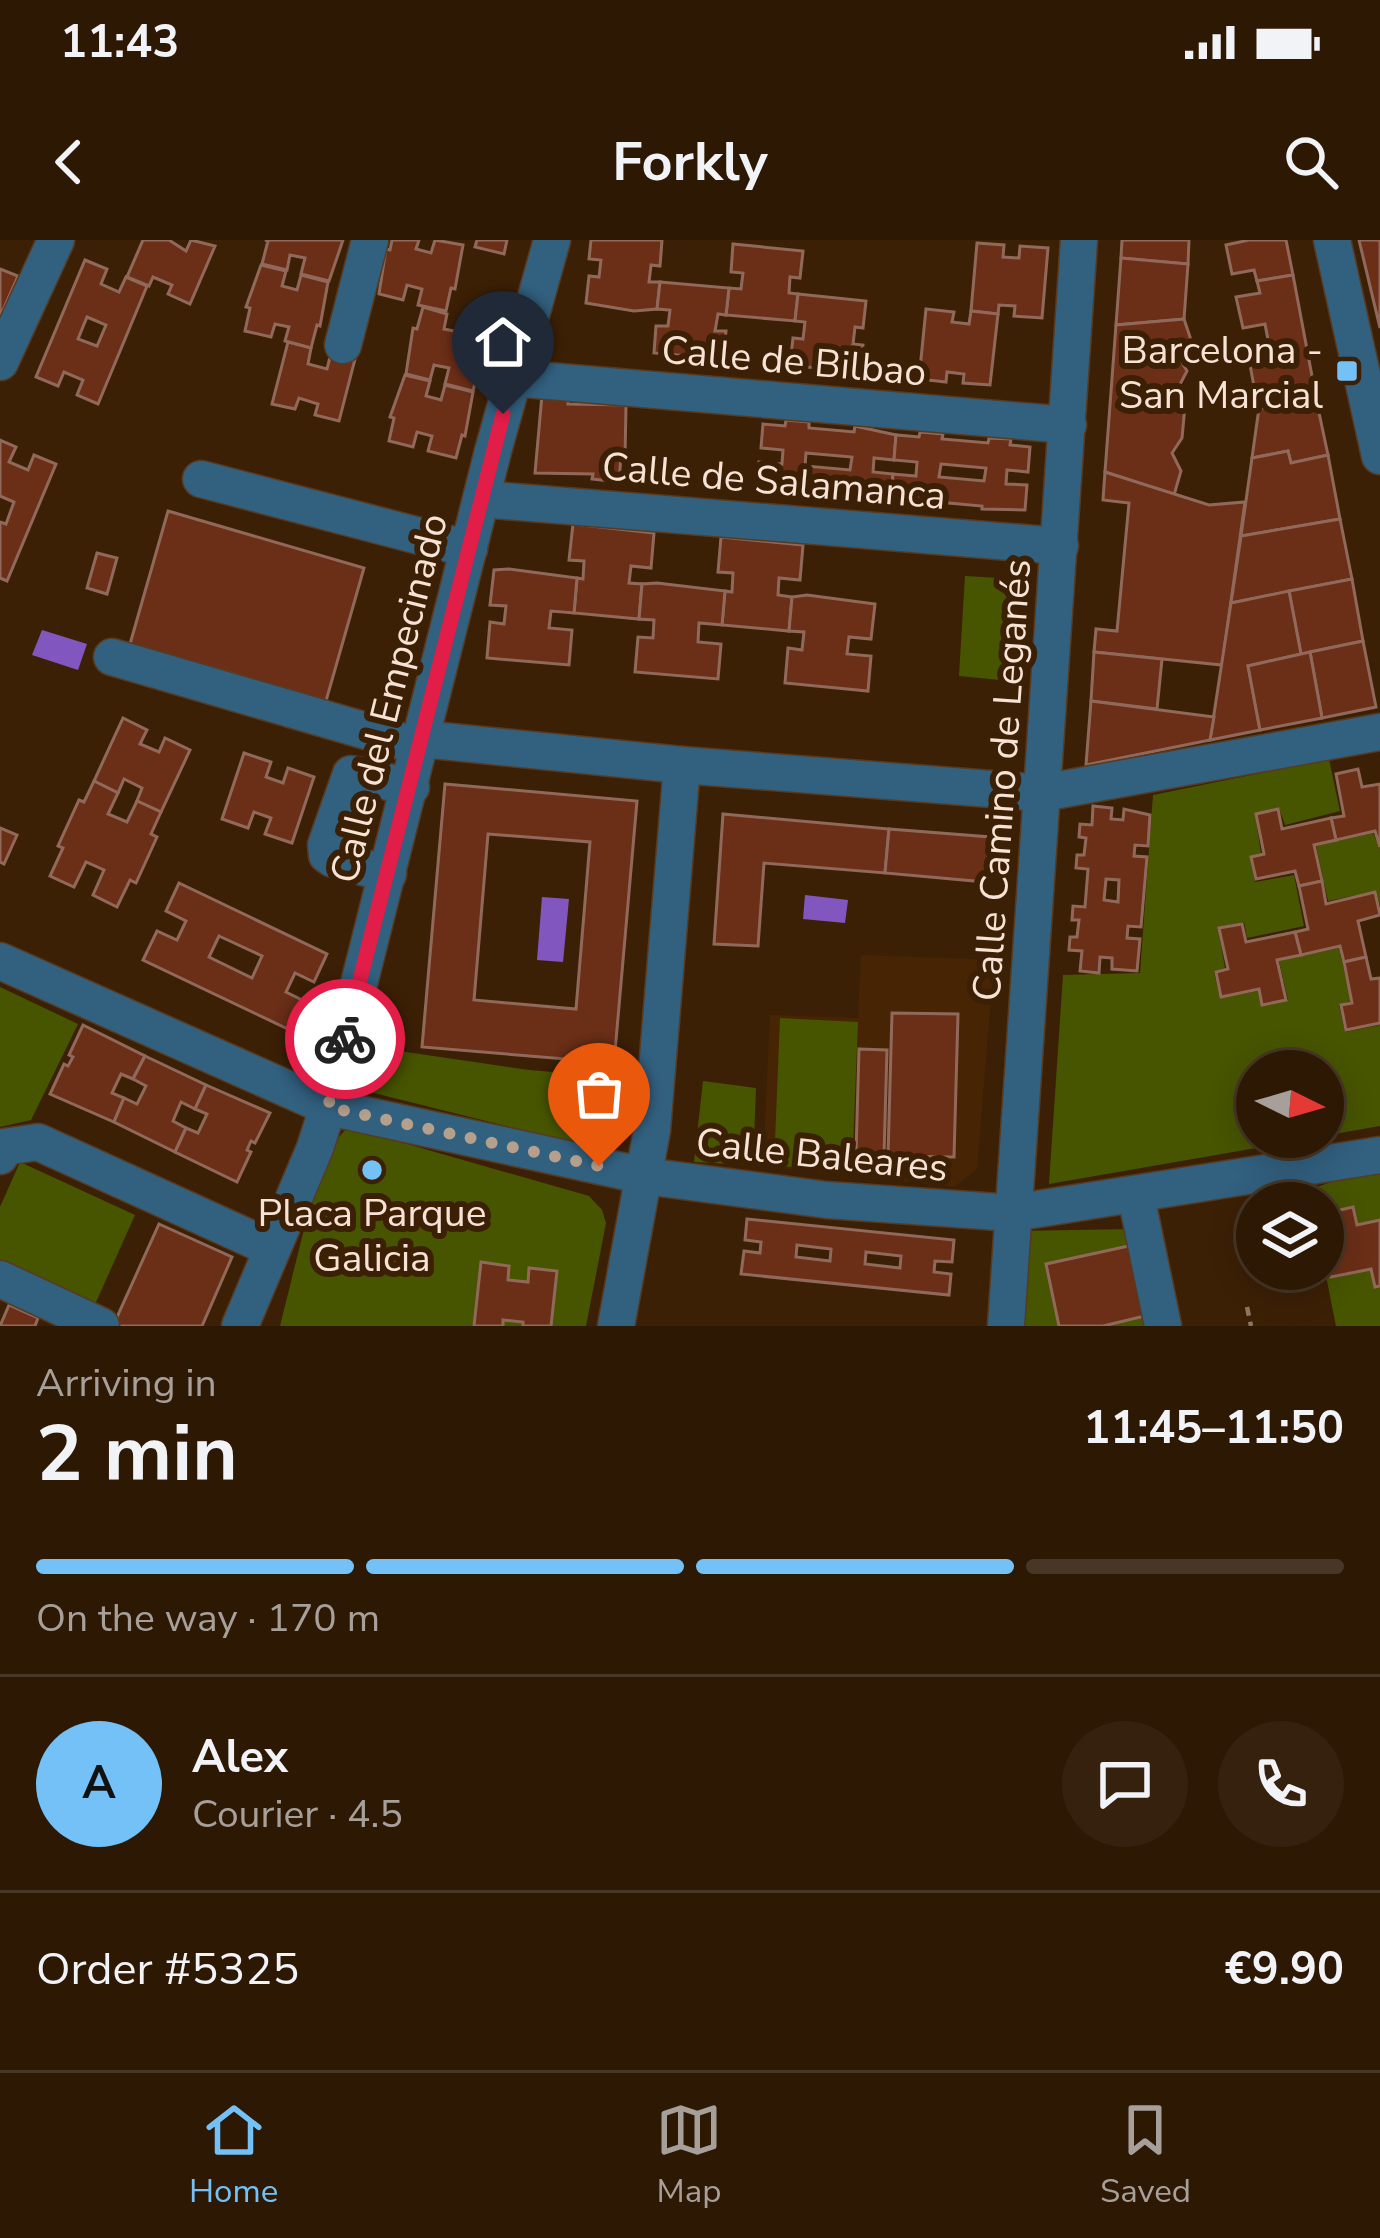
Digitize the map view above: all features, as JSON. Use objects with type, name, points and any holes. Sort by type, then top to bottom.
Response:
[{"type":"street","points":[[0,362],[56,240]]},
{"type":"street","points":[[343,345],[370,240]]},
{"type":"street","name":"Calle del Empecinado","points":[[239,1326],[316,1148],[328,1107],[512,378],[552,240]]},
{"type":"street","name":"Calle Camino de Leganés","points":[[1006,1326],[1079,240]]},
{"type":"street","points":[[1331,240],[1380,456]]},
{"type":"street","name":"Calle de Bilbao","points":[[512,378],[1068,425]]},
{"type":"street","points":[[201,479],[469,549]]},
{"type":"street","name":"Calle de Salamanca","points":[[481,499],[1060,546]]},
{"type":"street","points":[[112,657],[422,743],[1042,793],[1380,732]]},
{"type":"street","points":[[616,1326],[652,1130],[682,766]]},
{"type":"street","points":[[388,874],[333,859],[326,845],[351,774],[411,787]]},
{"type":"street","name":"Calle Baleares","points":[[0,961],[328,1107],[645,1176],[827,1200],[1013,1213],[1380,1155]]},
{"type":"street","points":[[0,1156],[4,1147],[38,1142],[271,1248]]},
{"type":"street","points":[[1136,1196],[1163,1326]]},
{"type":"street","points":[[0,1279],[100,1326]]},
{"type":"path","points":[[1247,1306],[1251,1326]]},
{"type":"shaded area","points":[[42,630],[87,644],[78,670],[32,655]]},
{"type":"shaded area","points":[[805,895],[848,900],[845,923],[803,919]]},
{"type":"shaded area","points":[[542,897],[569,899],[563,962],[537,960]]},
{"type":"shaded area","points":[[861,955],[994,960],[977,1169],[954,1187],[763,1166],[770,1015],[858,1018]]},
{"type":"green space","points":[[965,576],[1017,579],[1010,681],[959,676]]},
{"type":"green space","points":[[1329,759],[1340,811],[1285,825],[1279,808],[1255,814],[1261,853],[1250,856],[1255,882],[1294,875],[1304,926],[1247,938],[1244,922],[1218,927],[1225,968],[1214,972],[1220,998],[1258,991],[1263,1006],[1288,1000],[1279,961],[1339,948],[1351,1001],[1339,1005],[1345,1032],[1380,1025],[1380,1126],[1344,1132],[1344,1050],[1236,1050],[1236,1151],[1049,1184],[1063,975],[1140,973],[1153,795]]},
{"type":"green space","points":[[1373,833],[1380,849],[1380,906],[1376,891],[1328,901],[1316,846]]},
{"type":"green space","points":[[0,987],[78,1024],[31,1120],[0,1127]]},
{"type":"green space","points":[[780,1018],[858,1022],[852,1169],[774,1166]]},
{"type":"green space","points":[[365,1046],[613,1077],[606,1151],[334,1083]]},
{"type":"green space","points":[[703,1081],[756,1088],[753,1165],[694,1162]]},
{"type":"green space","points":[[348,1127],[589,1196],[606,1223],[586,1326],[280,1326],[314,1189],[329,1148]]},
{"type":"green space","points":[[20,1162],[135,1215],[88,1320],[0,1279],[0,1207]]},
{"type":"green space","points":[[1380,1164],[1380,1326],[1336,1326],[1329,1290],[1344,1290],[1344,1182],[1331,1182]]},
{"type":"green space","points":[[1132,1229],[1159,1326],[1017,1326],[1019,1231]]},
{"type":"building","points":[[143,240],[169,240],[186,251],[191,240],[215,246],[190,304],[168,294],[172,285],[153,277],[149,286],[127,277]]},
{"type":"building","points":[[265,240],[343,240],[329,281],[301,274],[305,258],[290,255],[287,270],[262,264]]},
{"type":"building","points":[[392,240],[419,240],[416,249],[431,253],[435,240],[463,245],[446,311],[418,305],[422,289],[407,285],[403,300],[379,294],[386,249],[390,250]]},
{"type":"building","points":[[477,240],[507,240],[504,254],[475,247]]},
{"type":"building","points":[[591,240],[662,240],[660,266],[651,265],[649,282],[660,282],[657,309],[634,311],[586,303],[589,276],[599,277],[601,260],[589,259]]},
{"type":"building","points":[[1122,240],[1189,240],[1188,264],[1121,258]]},
{"type":"building","points":[[1286,240],[1293,275],[1257,281],[1254,270],[1232,274],[1226,245]]},
{"type":"building","points":[[1359,240],[1380,240],[1380,328]]},
{"type":"building","points":[[977,243],[1004,245],[1003,257],[1019,258],[1020,246],[1048,248],[1042,318],[1014,316],[1015,306],[999,305],[998,314],[971,311]]},
{"type":"building","points":[[733,244],[803,251],[800,278],[790,277],[789,293],[798,294],[795,321],[726,315],[729,288],[741,289],[743,273],[731,272]]},
{"type":"building","points":[[1121,258],[1188,264],[1184,319],[1116,325]]},
{"type":"building","points":[[85,260],[107,269],[101,284],[119,292],[126,277],[147,286],[98,404],[77,395],[83,380],[64,372],[58,386],[36,377]],"holes":[[[87,317],[106,325],[97,346],[78,339]]]},
{"type":"building","points":[[261,265],[286,271],[282,286],[297,290],[301,275],[328,282],[311,348],[285,341],[289,327],[275,324],[271,337],[245,331],[250,308],[246,307]]},
{"type":"building","points":[[0,269],[18,276],[0,317]]},
{"type":"building","points":[[1293,275],[1318,408],[1281,408],[1279,391],[1256,397],[1250,365],[1272,361],[1265,324],[1243,328],[1236,297],[1260,293],[1257,281]]},
{"type":"building","points":[[660,282],[729,288],[726,315],[718,314],[715,331],[726,331],[723,359],[654,353],[656,326],[668,326],[670,310],[657,309]]},
{"type":"building","points":[[798,294],[866,301],[863,328],[855,327],[853,344],[863,345],[860,373],[790,365],[793,338],[803,339],[805,322],[795,321]]},
{"type":"building","points":[[423,307],[447,314],[444,329],[459,332],[462,317],[490,324],[473,391],[445,384],[449,368],[434,365],[430,380],[406,374],[413,328],[417,329]]},
{"type":"building","points":[[926,309],[954,312],[952,322],[969,324],[971,311],[998,314],[990,385],[963,383],[964,374],[947,372],[946,382],[919,379]]},
{"type":"building","points":[[1184,319],[1191,340],[1179,357],[1187,371],[1177,390],[1185,406],[1182,438],[1172,453],[1181,471],[1174,495],[1105,472],[1116,325]]},
{"type":"building","points":[[288,342],[311,348],[308,364],[327,369],[331,353],[355,359],[339,421],[315,415],[318,404],[299,398],[295,409],[272,404]]},
{"type":"building","points":[[405,375],[430,381],[426,396],[441,400],[445,385],[473,392],[456,458],[428,451],[432,436],[417,432],[413,447],[389,441],[394,418],[390,417]]},
{"type":"building","points":[[542,395],[568,398],[568,404],[626,405],[625,457],[621,456],[619,482],[592,479],[593,474],[535,473]]},
{"type":"building","points":[[1259,408],[1318,408],[1328,455],[1291,463],[1288,451],[1252,458]]},
{"type":"building","points":[[786,420],[809,422],[809,428],[854,432],[855,426],[896,435],[894,460],[874,458],[873,472],[893,474],[891,498],[870,496],[870,500],[804,491],[803,495],[757,487],[759,462],[782,464],[783,450],[761,448],[763,424],[785,426]],"holes":[[[806,453],[852,457],[850,470],[805,466]]]},
{"type":"building","points":[[920,432],[988,443],[989,438],[1011,439],[1010,445],[1030,447],[1028,472],[1007,470],[1006,484],[1027,485],[1025,510],[914,504],[914,500],[891,498],[893,474],[916,476],[917,462],[894,460],[896,435],[919,437]],"holes":[[[941,464],[986,468],[984,481],[939,477]]]},
{"type":"building","points":[[0,440],[16,447],[9,462],[28,470],[34,455],[56,464],[7,581],[0,578],[0,522],[6,524],[14,502],[0,496]]},
{"type":"building","points":[[1288,451],[1291,463],[1328,455],[1340,519],[1241,536],[1252,458]]},
{"type":"building","points":[[1105,472],[1209,505],[1245,502],[1222,665],[1094,652],[1096,629],[1117,631],[1129,503],[1103,500]]},
{"type":"building","points":[[168,511],[364,568],[326,701],[130,644]]},
{"type":"building","points":[[1340,519],[1352,579],[1231,603],[1241,536]]},
{"type":"building","points":[[573,524],[654,533],[651,568],[631,566],[629,583],[642,584],[639,619],[574,613],[577,578],[583,579],[584,561],[569,560]]},
{"type":"building","points":[[721,537],[803,545],[800,580],[779,578],[778,595],[792,597],[789,631],[722,625],[725,591],[732,592],[733,573],[718,572]]},
{"type":"building","points":[[97,553],[117,558],[107,594],[87,588]]},
{"type":"building","points":[[494,570],[577,578],[574,613],[551,611],[549,628],[572,630],[569,665],[487,658],[490,622],[504,624],[506,606],[490,605]]},
{"type":"building","points":[[1352,579],[1363,641],[1301,654],[1289,591]]},
{"type":"building","points":[[642,584],[725,591],[722,625],[699,623],[698,642],[721,644],[718,679],[635,672],[638,637],[653,638],[654,620],[639,619]]},
{"type":"building","points":[[1289,591],[1301,654],[1248,666],[1260,730],[1210,740],[1231,603]]},
{"type":"building","points":[[792,597],[875,604],[871,639],[849,637],[847,654],[871,656],[868,691],[785,683],[788,648],[802,650],[804,632],[789,631]]},
{"type":"building","points":[[1363,641],[1376,707],[1322,718],[1310,652]]},
{"type":"building","points":[[1094,652],[1162,659],[1157,709],[1091,701]]},
{"type":"building","points":[[1310,652],[1322,718],[1260,730],[1248,666]]},
{"type":"building","points":[[1091,701],[1214,717],[1210,740],[1086,765]]},
{"type":"building","points":[[123,718],[147,730],[140,744],[159,752],[165,738],[190,750],[161,812],[137,801],[142,788],[124,779],[118,793],[94,781]]},
{"type":"building","points":[[244,753],[271,762],[266,777],[283,783],[288,768],[314,777],[292,843],[265,834],[271,818],[254,812],[248,828],[222,819]]},
{"type":"building","points":[[1358,769],[1362,787],[1380,784],[1380,847],[1375,831],[1336,840],[1331,818],[1344,816],[1336,774]]},
{"type":"building","points":[[94,781],[118,793],[108,814],[127,822],[137,801],[161,812],[151,834],[157,837],[136,883],[130,880],[117,907],[93,895],[104,870],[86,862],[74,887],[50,876],[79,800],[84,802]]},
{"type":"building","points":[[445,784],[637,801],[614,1063],[422,1047]],"holes":[[[488,834],[590,842],[576,1009],[474,1000]]]},
{"type":"building","points":[[1093,806],[1112,808],[1111,819],[1123,820],[1124,809],[1150,815],[1148,846],[1135,845],[1134,856],[1147,857],[1141,927],[1128,926],[1127,938],[1140,939],[1137,971],[1112,969],[1112,958],[1100,957],[1099,973],[1080,971],[1082,951],[1069,950],[1079,920],[1072,920],[1073,906],[1085,907],[1088,869],[1076,868],[1086,838],[1079,837],[1080,824],[1092,825]],"holes":[[[1106,879],[1119,880],[1118,902],[1104,900]]]},
{"type":"building","points":[[1278,809],[1282,829],[1331,818],[1336,840],[1314,845],[1322,881],[1299,886],[1295,871],[1256,879],[1251,857],[1264,854],[1256,814]]},
{"type":"building","points":[[723,814],[889,829],[885,873],[764,863],[758,946],[714,944]]},
{"type":"building","points":[[0,828],[17,835],[4,864],[0,862]]},
{"type":"building","points":[[889,829],[990,837],[986,882],[885,873]]},
{"type":"building","points":[[1322,881],[1326,904],[1375,892],[1380,915],[1358,921],[1366,957],[1344,962],[1340,946],[1301,955],[1295,932],[1308,929],[1299,886]]},
{"type":"building","points":[[179,883],[327,954],[314,982],[295,973],[286,992],[306,1002],[292,1031],[143,960],[157,931],[177,940],[186,921],[166,911]],"holes":[[[219,936],[262,956],[252,978],[209,957]]]},
{"type":"building","points":[[1242,924],[1246,942],[1295,932],[1301,955],[1277,960],[1286,1000],[1262,1005],[1259,989],[1221,997],[1216,972],[1228,969],[1219,928]]},
{"type":"building","points":[[1366,957],[1371,979],[1380,978],[1380,1023],[1346,1030],[1341,1005],[1352,1003],[1344,962]]},
{"type":"building","points":[[892,1013],[958,1014],[954,1157],[888,1156]]},
{"type":"building","points":[[83,1025],[145,1056],[133,1079],[121,1074],[112,1093],[124,1098],[114,1122],[50,1094],[64,1064],[68,1066],[73,1057],[69,1055]]},
{"type":"building","points":[[859,1049],[887,1050],[884,1155],[856,1154]]},
{"type":"building","points":[[145,1056],[206,1085],[195,1109],[181,1102],[173,1121],[186,1128],[175,1152],[114,1122],[124,1098],[137,1104],[146,1086],[133,1079]]},
{"type":"building","points":[[206,1085],[270,1113],[255,1143],[251,1141],[237,1182],[175,1152],[186,1128],[198,1133],[207,1114],[195,1109]]},
{"type":"building","points":[[1353,1207],[1357,1225],[1380,1220],[1380,1286],[1375,1287],[1371,1269],[1344,1274],[1344,1209]]},
{"type":"building","points":[[747,1219],[954,1240],[952,1262],[935,1261],[934,1272],[951,1274],[949,1295],[741,1274],[744,1251],[760,1253],[761,1242],[745,1240]],"holes":[[[797,1245],[831,1249],[830,1261],[796,1257]],[[866,1252],[901,1256],[900,1268],[865,1264]]]},
{"type":"building","points":[[159,1224],[232,1257],[202,1326],[113,1326]]},
{"type":"building","points":[[1133,1245],[1149,1315],[1103,1326],[1059,1326],[1046,1264]]},
{"type":"building","points":[[481,1262],[509,1266],[508,1280],[528,1282],[529,1268],[557,1271],[551,1326],[503,1320],[503,1326],[474,1326]]},
{"type":"building","points":[[9,1305],[38,1318],[35,1326],[0,1326]]},
{"type":"way so far","points":[[345,1039],[328,1107],[599,1166]]},
{"type":"place","name":"Barcelona - San Marcial","points":[[1347,371]]},
{"type":"place","name":"Placa Parque Galicia","points":[[372,1170]]},
{"type":"route","points":[[345,1039],[503,414]]}]
